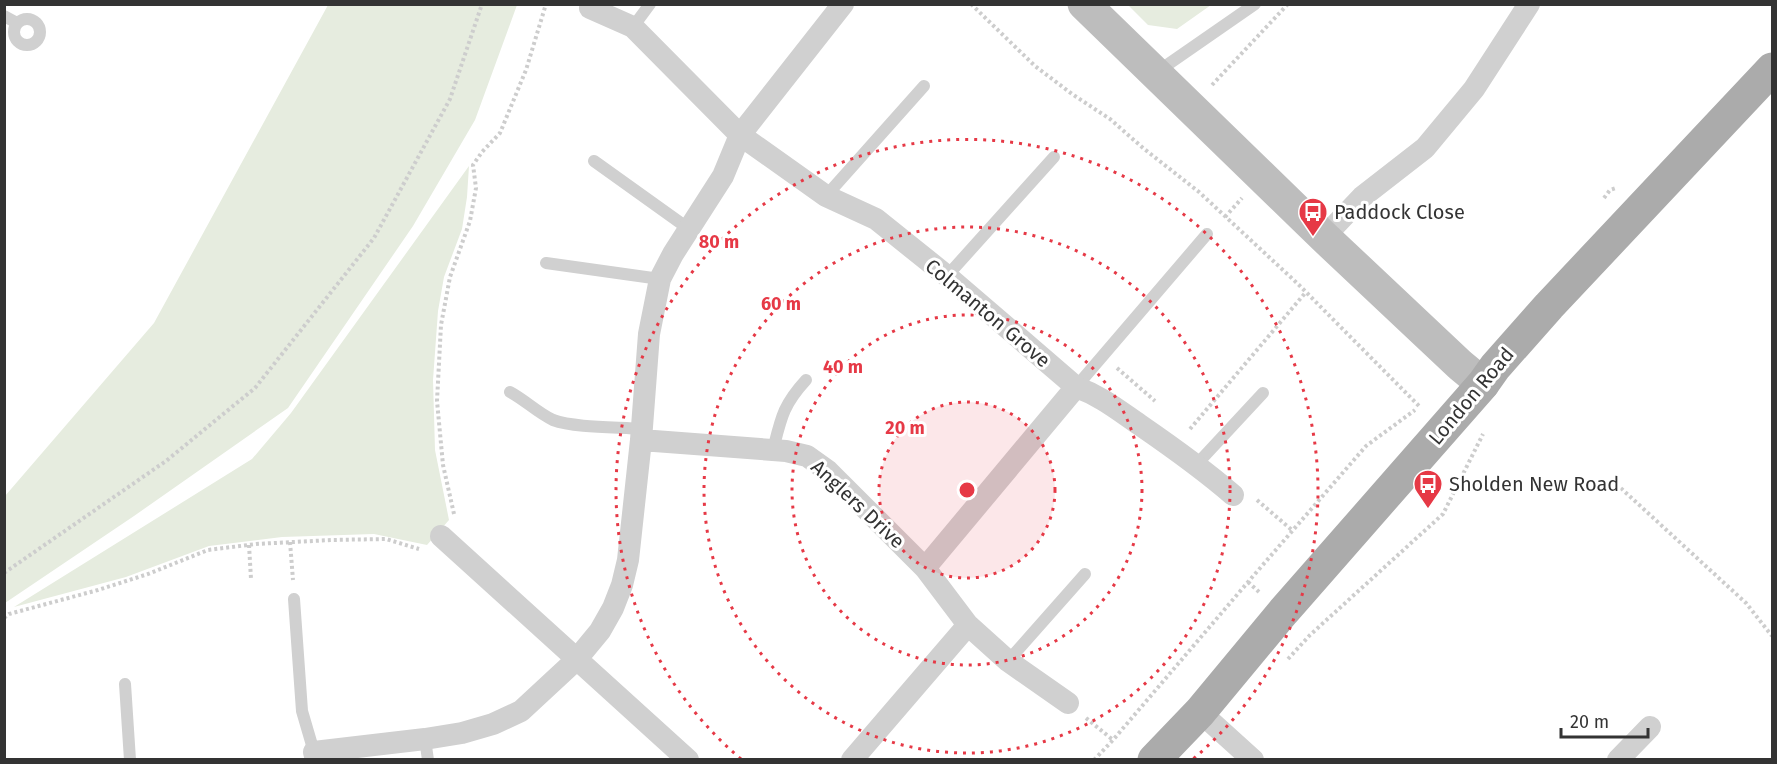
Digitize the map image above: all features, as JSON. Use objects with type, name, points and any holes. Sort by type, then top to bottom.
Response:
[{"type":"main road","name":"London Road","points":[[1154,759],[1200,712],[1283,612],[1549,306],[1773,69]]},
{"type":"street","points":[[315,756],[426,749],[462,733],[494,724],[520,711],[576,660],[600,631],[613,608],[628,560],[642,435],[649,334],[660,279],[673,254],[723,176],[740,135],[843,4]]},
{"type":"street","points":[[1084,4],[1324,237],[1483,384]]},
{"type":"street","points":[[1324,237],[1362,197],[1425,148],[1474,89],[1529,4]]},
{"type":"street","name":"Colmanton Grove","points":[[590,8],[633,27],[740,135],[825,196],[876,219],[947,276],[1076,387],[1094,393],[1197,464],[1233,495]]},
{"type":"street","points":[[925,568],[1076,387]]},
{"type":"street","name":"Anglers Drive","points":[[642,435],[786,451],[807,456],[828,471],[925,568],[968,625],[1008,661],[1068,703]]},
{"type":"street","points":[[441,536],[688,759]]},
{"type":"street","points":[[852,759],[968,625]]},
{"type":"street","points":[[1200,712],[1253,759]]},
{"type":"street","points":[[1618,759],[1650,727]]},
{"type":"lane","points":[[633,27],[650,4]]},
{"type":"lane","points":[[1155,73],[1255,4]]},
{"type":"lane","points":[[4,16],[17,24]]},
{"type":"lane","points":[[825,196],[924,86]]},
{"type":"lane","points":[[947,276],[1054,157]]},
{"type":"lane","points":[[594,161],[689,230]]},
{"type":"lane","points":[[1076,387],[1207,234]]},
{"type":"lane","points":[[546,263],[660,279]]},
{"type":"lane","points":[[773,450],[787,403],[806,380]]},
{"type":"lane","points":[[510,392],[552,419],[567,424],[642,435]]},
{"type":"lane","points":[[1197,464],[1263,393]]},
{"type":"lane","points":[[1008,661],[1085,574]]},
{"type":"lane","points":[[294,599],[302,711],[315,756]]},
{"type":"lane","points":[[125,684],[130,759]]},
{"type":"path","points":[[4,573],[166,461],[255,388],[374,238],[450,99],[482,4]]},
{"type":"path","points":[[4,618],[9,614],[148,574],[208,550],[291,542],[386,539],[422,550],[441,536],[454,515],[443,465],[438,401],[441,325],[450,277],[470,220],[476,188],[473,165],[500,133],[526,70],[546,4]]},
{"type":"path","points":[[971,4],[1035,66],[1110,119],[1226,216],[1306,292],[1420,407]]},
{"type":"path","points":[[1191,107],[1288,4]]},
{"type":"path","points":[[1207,234],[1261,176]]},
{"type":"path","points":[[1189,430],[1306,292]]},
{"type":"path","points":[[1103,356],[1163,408]]},
{"type":"path","points":[[1094,759],[1113,740],[1366,446],[1420,407],[1427,399]]},
{"type":"path","points":[[1286,662],[1310,635],[1443,514],[1485,431]]},
{"type":"path","points":[[1612,480],[1746,603],[1773,636]]},
{"type":"path","points":[[1233,495],[1244,488],[1293,531]]},
{"type":"path","points":[[291,542],[294,599]]},
{"type":"path","points":[[249,545],[251,579]]},
{"type":"path","points":[[1068,703],[1113,740]]},
{"type":"shaded area","points":[[328,5],[517,5],[475,120],[413,226],[288,408],[5,603],[5,496],[154,323]]},
{"type":"shaded area","points":[[1128,5],[1211,5],[1177,29],[1148,25]]},
{"type":"shaded area","points":[[469,166],[462,229],[444,277],[438,311],[433,380],[435,450],[449,520],[427,545],[374,534],[282,537],[209,546],[126,577],[14,607],[252,459],[291,413]]},
{"type":"place","name":"Paddock Close","points":[[1313,238]]},
{"type":"place","name":"Sholden New Road","points":[[1428,510]]}]
